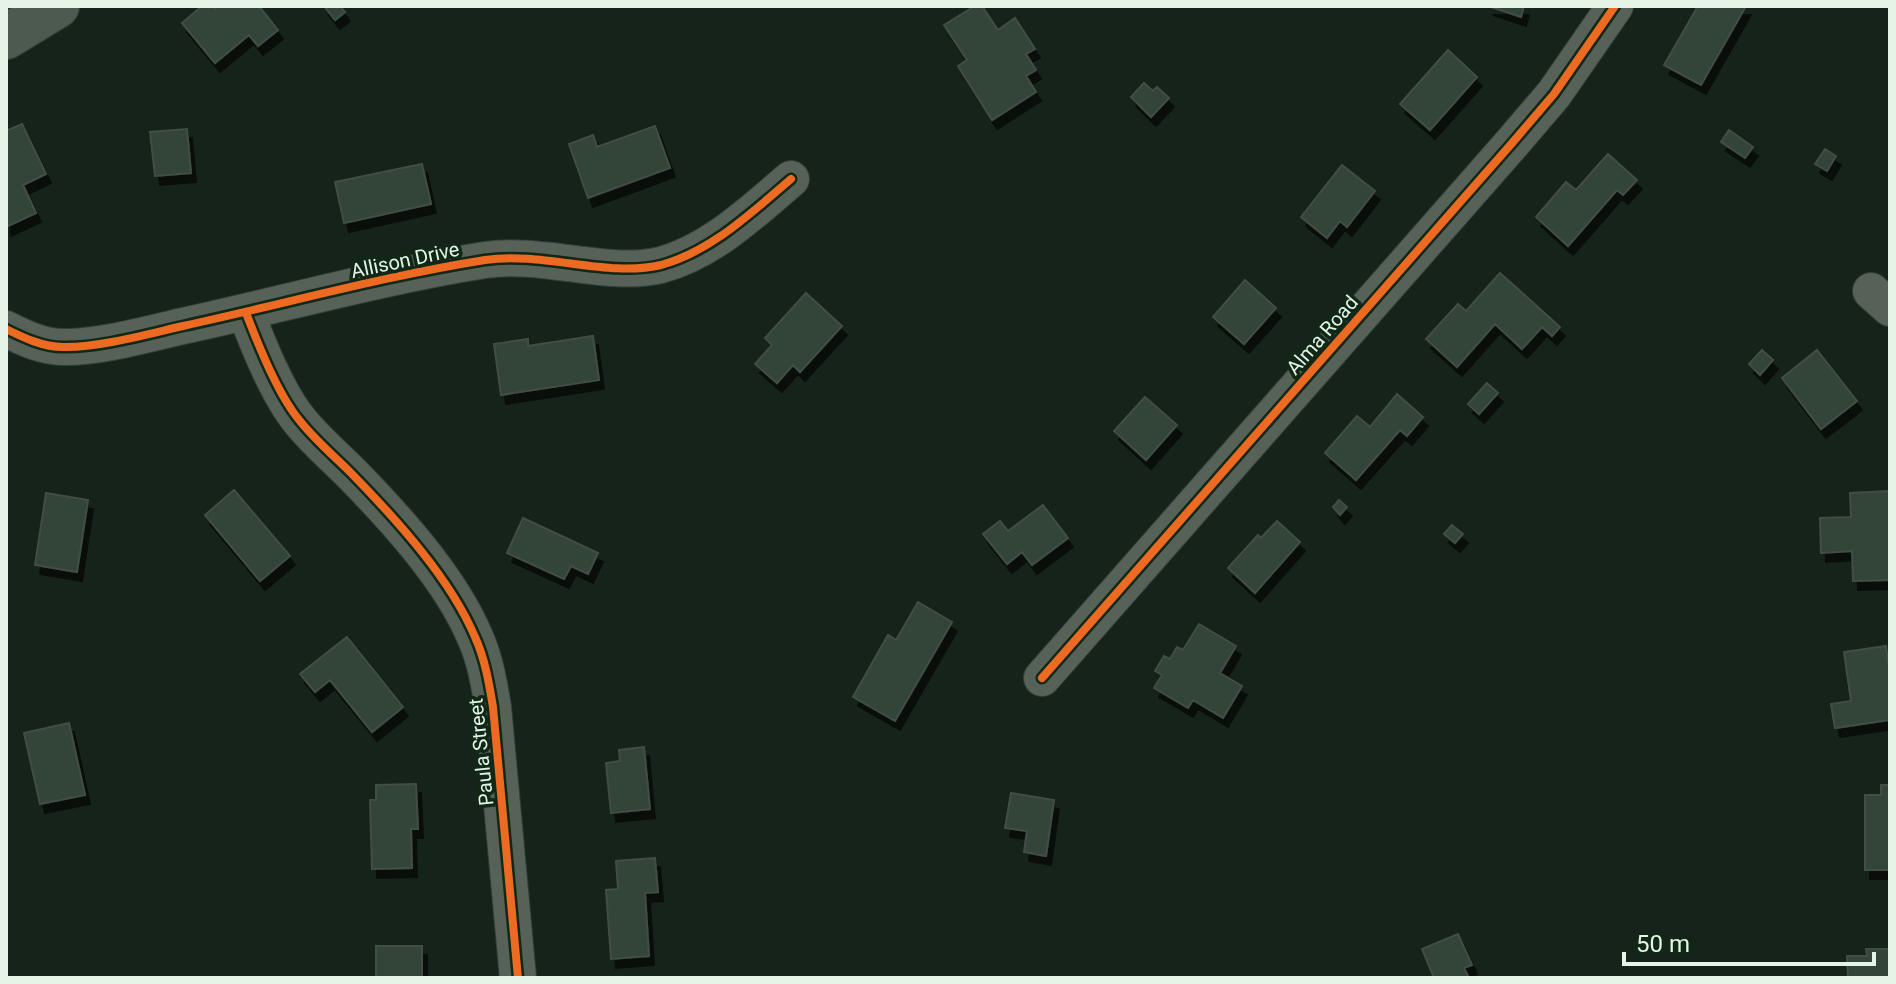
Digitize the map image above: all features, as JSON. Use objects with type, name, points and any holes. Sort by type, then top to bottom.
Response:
[{"type":"main road","points":[[6,37],[57,6]]},
{"type":"street","name":"Alma Road","points":[[1042,678],[1554,94],[1615,6]]},
{"type":"street","name":"Allison Drive","points":[[6,329],[41,343],[76,347],[493,258],[549,259],[613,267],[659,265],[711,242],[791,179]]},
{"type":"street","name":"Paula Street","points":[[246,313],[269,367],[298,420],[405,533],[444,584],[476,638],[493,707],[518,978]]},
{"type":"building","points":[[202,6],[215,9],[219,6],[259,6],[278,30],[258,46],[249,35],[215,63],[182,23]]},
{"type":"building","points":[[324,6],[340,6],[345,12],[335,20]]},
{"type":"building","points":[[975,6],[982,6],[998,30],[1015,18],[1035,49],[1026,54],[1036,70],[1026,76],[1036,92],[992,120],[958,66],[967,60],[944,25]]},
{"type":"building","points":[[1488,6],[1524,6],[1521,17]]},
{"type":"building","points":[[1698,6],[1746,6],[1701,85],[1664,65]]},
{"type":"building","points":[[1448,50],[1477,77],[1430,130],[1400,104]]},
{"type":"building","points":[[1144,83],[1153,91],[1157,87],[1169,98],[1151,117],[1131,97]]},
{"type":"building","points":[[22,124],[46,174],[23,185],[36,213],[6,227],[6,131]]},
{"type":"building","points":[[655,126],[670,168],[588,198],[569,144],[593,135],[597,147]]},
{"type":"building","points":[[187,129],[191,173],[155,176],[150,132]]},
{"type":"building","points":[[1729,130],[1753,147],[1745,158],[1721,142]]},
{"type":"building","points":[[1825,149],[1836,156],[1827,171],[1815,164]]},
{"type":"building","points":[[1608,154],[1637,180],[1623,195],[1617,190],[1568,246],[1536,217],[1566,182],[1576,190]]},
{"type":"building","points":[[422,164],[431,204],[344,223],[335,182]]},
{"type":"building","points":[[1342,165],[1375,191],[1347,227],[1340,221],[1327,238],[1301,217]]},
{"type":"building","points":[[1500,273],[1560,327],[1552,336],[1542,327],[1522,349],[1495,324],[1457,367],[1426,339],[1458,304],[1466,311]]},
{"type":"building","points":[[1245,280],[1276,308],[1244,344],[1213,317]]},
{"type":"building","points":[[806,293],[842,326],[800,372],[793,365],[777,383],[755,364],[772,345],[765,338]]},
{"type":"building","points":[[593,336],[599,380],[501,395],[494,344],[528,339],[528,346]]},
{"type":"building","points":[[1762,350],[1773,360],[1760,375],[1749,364]]},
{"type":"building","points":[[1817,350],[1857,401],[1821,429],[1782,378]]},
{"type":"building","points":[[1487,383],[1498,393],[1479,414],[1468,404]]},
{"type":"building","points":[[1397,394],[1423,417],[1407,436],[1400,430],[1356,480],[1325,453],[1357,416],[1370,427]]},
{"type":"building","points":[[1145,397],[1177,425],[1146,460],[1114,431]]},
{"type":"building","points":[[234,490],[290,556],[260,581],[205,515]]},
{"type":"building","points":[[1889,491],[1890,580],[1853,581],[1852,551],[1821,553],[1820,518],[1851,517],[1850,493]]},
{"type":"building","points":[[46,493],[88,500],[77,572],[35,565]]},
{"type":"building","points":[[1339,500],[1347,507],[1340,515],[1333,507]]},
{"type":"building","points":[[1043,505],[1068,538],[1032,565],[1022,552],[1007,564],[983,534],[1000,521],[1008,531]]},
{"type":"building","points":[[523,518],[598,553],[588,574],[571,566],[564,579],[507,553]]},
{"type":"building","points":[[1277,521],[1300,542],[1255,593],[1228,568],[1258,535],[1261,538]]},
{"type":"building","points":[[1452,525],[1463,534],[1455,543],[1444,534]]},
{"type":"building","points":[[918,602],[952,622],[895,721],[853,697],[888,635],[896,640]]},
{"type":"building","points":[[1199,624],[1236,646],[1220,673],[1242,686],[1223,718],[1193,700],[1188,708],[1154,688],[1162,675],[1155,671],[1164,656],[1170,659],[1177,647],[1183,650]]},
{"type":"building","points":[[347,637],[403,707],[372,732],[330,680],[315,692],[300,674]]},
{"type":"building","points":[[1886,646],[1890,720],[1835,728],[1831,704],[1851,701],[1844,652]]},
{"type":"building","points":[[69,723],[85,795],[40,804],[24,733]]},
{"type":"building","points":[[644,747],[650,809],[611,813],[606,763],[620,761],[619,750]]},
{"type":"building","points":[[416,784],[418,829],[411,829],[412,868],[372,869],[370,800],[376,800],[376,785]]},
{"type":"building","points":[[1881,785],[1890,785],[1890,870],[1865,870],[1865,795],[1881,795]]},
{"type":"building","points":[[1011,793],[1054,800],[1046,856],[1024,852],[1027,831],[1005,828]]},
{"type":"building","points":[[655,858],[658,892],[645,893],[649,956],[611,959],[606,890],[618,889],[616,861]]},
{"type":"building","points":[[1458,934],[1472,965],[1464,968],[1469,978],[1434,978],[1422,949]]},
{"type":"building","points":[[376,946],[422,946],[422,978],[376,978]]},
{"type":"building","points":[[1866,949],[1890,949],[1890,978],[1848,978],[1847,956],[1867,956]]},
{"type":"cycle path","points":[[1042,678],[1554,94],[1615,6]]},
{"type":"cycle path","points":[[6,329],[48,345],[92,345],[485,260],[530,259],[619,268],[661,265],[680,259],[714,240],[791,179]]},
{"type":"cycle path","points":[[246,313],[269,369],[292,410],[437,571],[478,645],[493,707],[518,978]]}]
